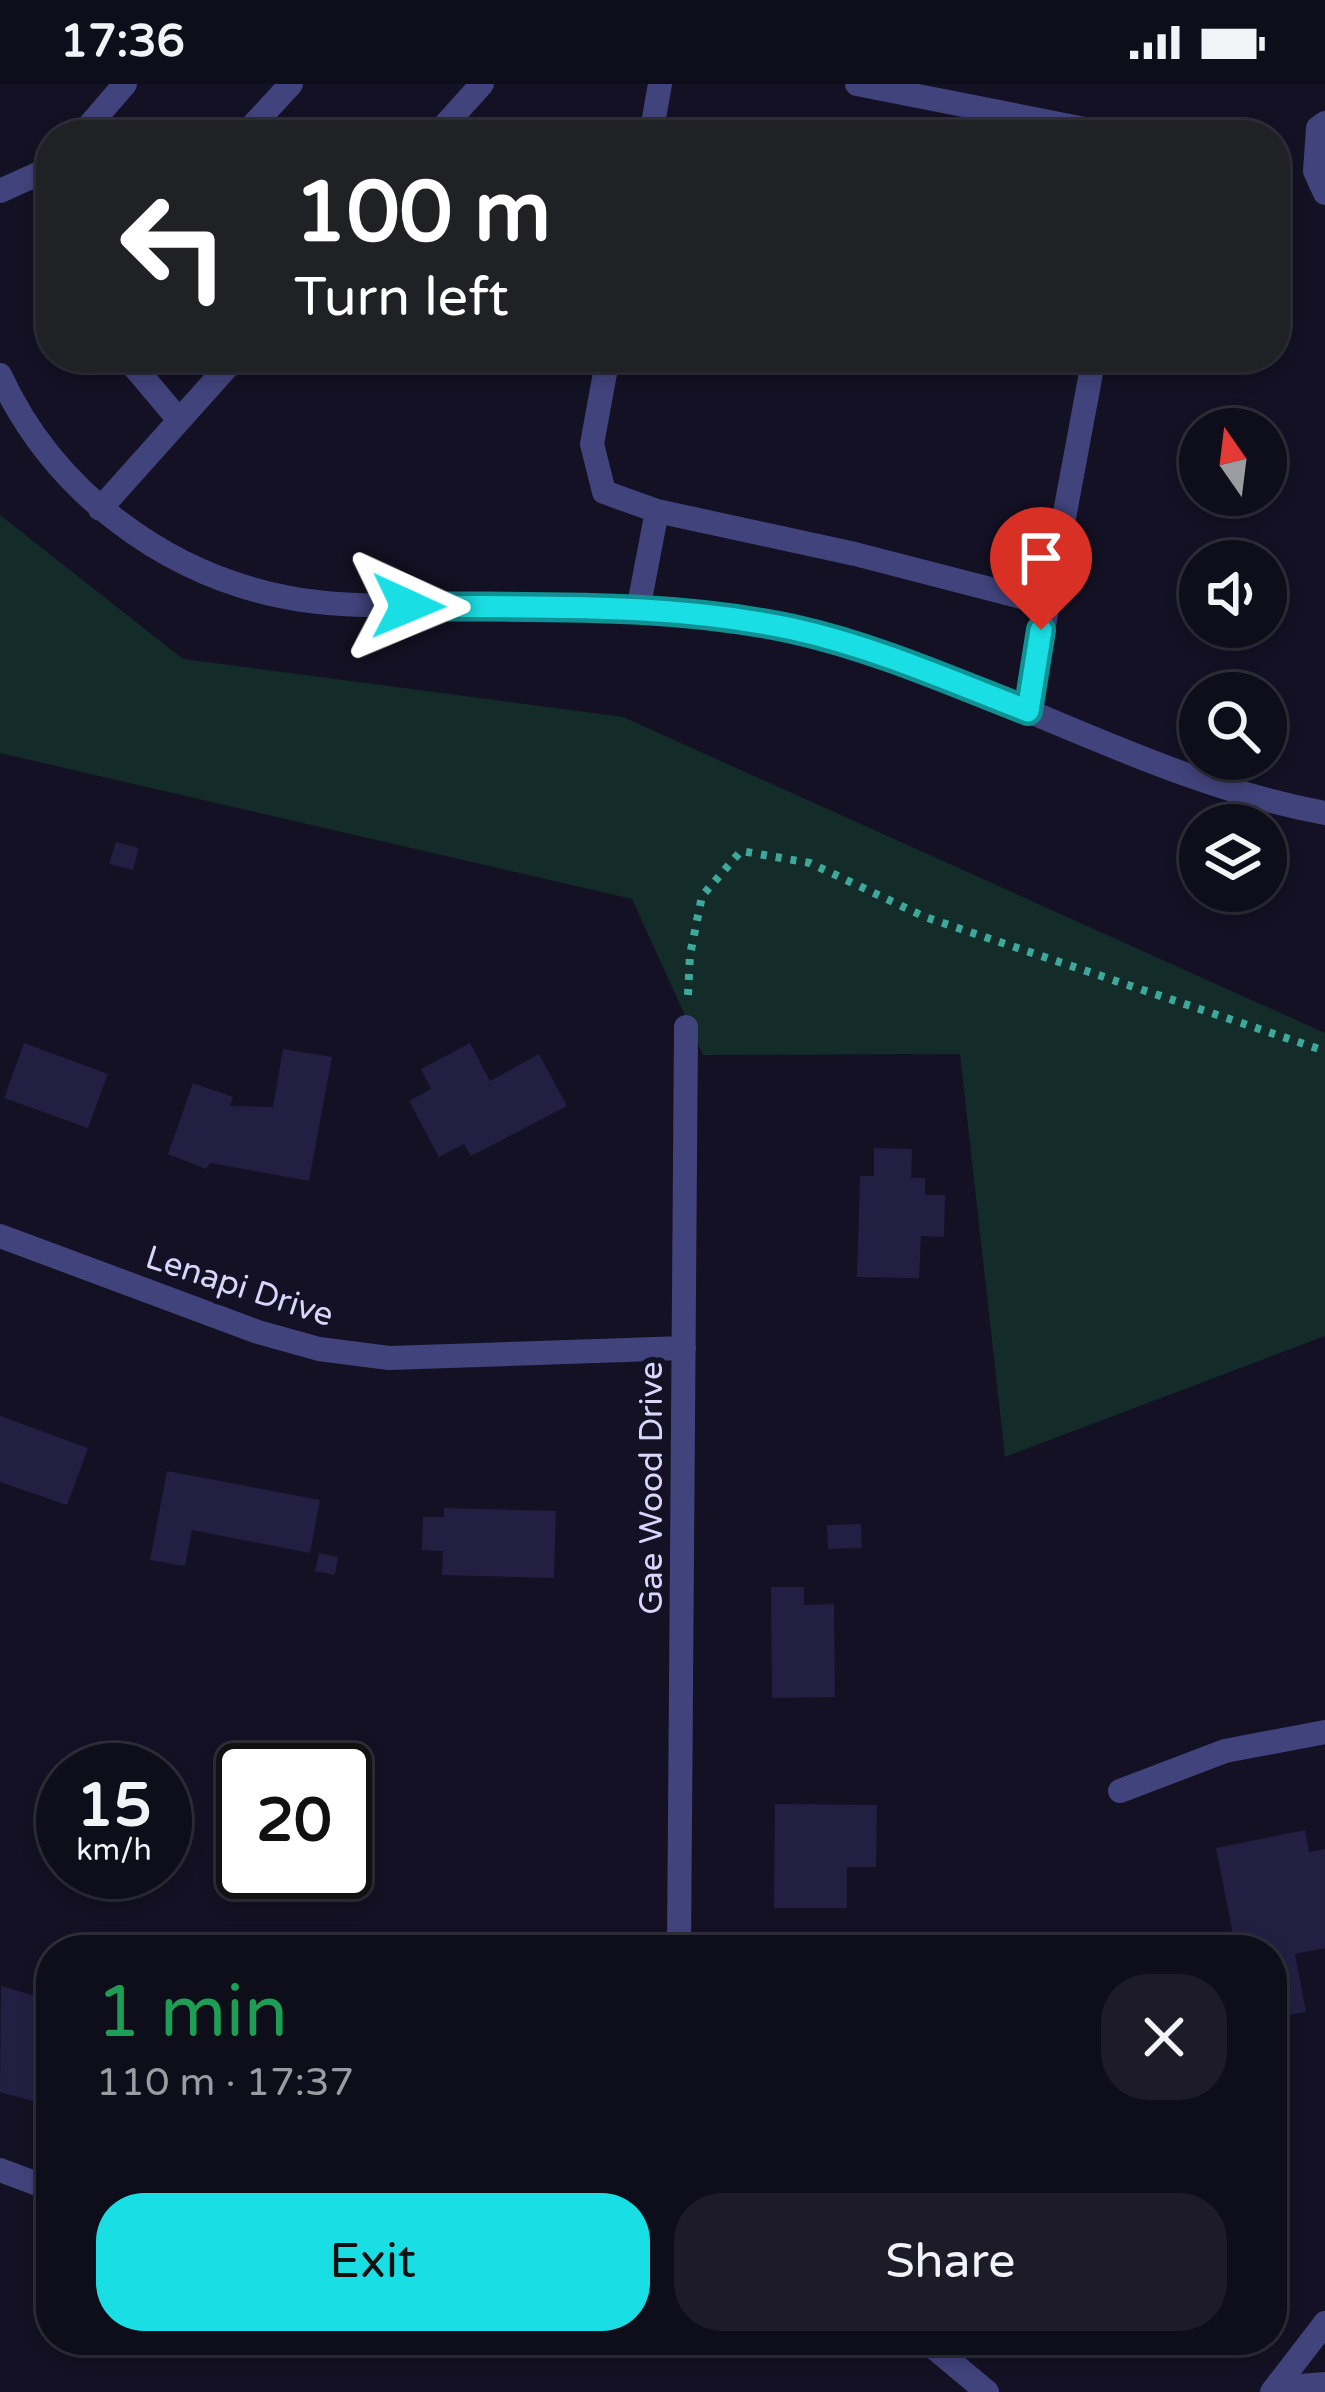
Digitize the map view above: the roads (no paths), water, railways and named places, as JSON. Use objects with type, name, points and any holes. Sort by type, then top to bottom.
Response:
[{"type":"street","points":[[93,120],[125,84]]},
{"type":"street","points":[[258,120],[291,84]]},
{"type":"street","points":[[450,120],[482,84]]},
{"type":"street","points":[[654,120],[660,84]]},
{"type":"street","points":[[857,84],[1039,120]]},
{"type":"street","points":[[1325,123],[1318,128],[1315,172],[1325,193]]},
{"type":"street","points":[[0,191],[36,175]]},
{"type":"street","points":[[139,372],[179,420]]},
{"type":"street","points":[[100,509],[222,372]]},
{"type":"street","points":[[605,372],[592,444],[604,492],[657,511],[855,554],[1046,603]]},
{"type":"street","points":[[1028,711],[1091,372]]},
{"type":"street","points":[[0,375],[51,459],[100,509],[162,553],[232,584],[292,599],[362,605],[638,610],[724,617],[796,630],[879,653],[1232,792],[1325,813]]},
{"type":"street","points":[[638,610],[657,511]]},
{"type":"street","name":"Gae Wood Drive","points":[[679,1935],[686,1027]]},
{"type":"street","name":"Lenapi Drive","points":[[0,1236],[258,1332],[319,1349],[389,1358],[684,1348]]},
{"type":"street","points":[[1120,1791],[1225,1750],[1325,1732]]},
{"type":"street","points":[[0,2170],[36,2183]]},
{"type":"street","points":[[1274,2390],[1325,2323]]},
{"type":"street","points":[[943,2355],[986,2392]]},
{"type":"street","points":[[1274,2390],[1325,2384]]}]
